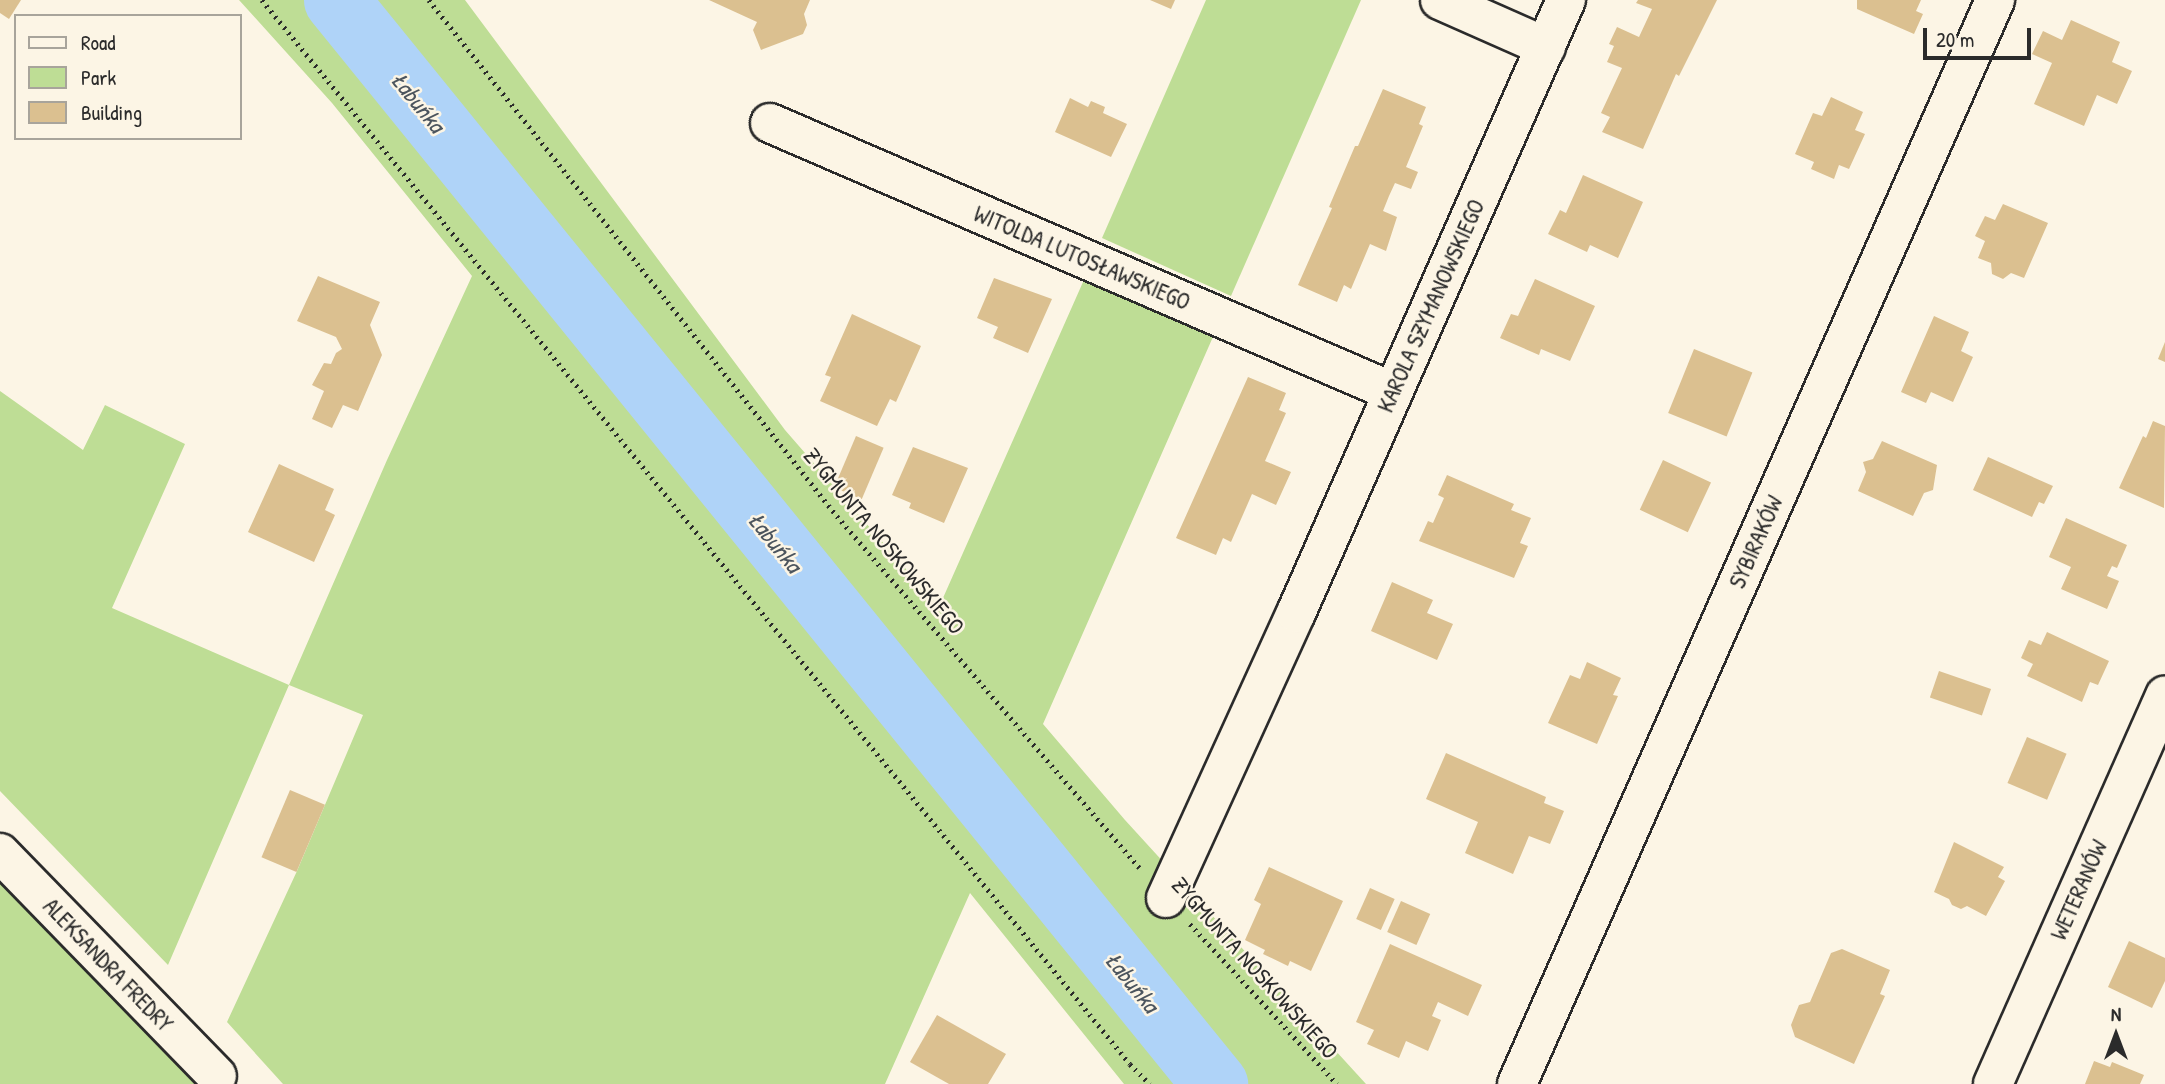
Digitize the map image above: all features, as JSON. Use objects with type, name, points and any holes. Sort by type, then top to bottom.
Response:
[{"type":"street","points":[[1440,0],[1546,47]]},
{"type":"street","name":"KAROLA SZYMANOWSKIEGO","points":[[1166,898],[1296,613],[1566,0]]},
{"type":"street","name":"SYBIRAKÓW","points":[[1517,1084],[1994,0]]},
{"type":"street","name":"WITOLDA LUTOSŁAWSKIEGO","points":[[770,122],[1393,393]]},
{"type":"street","name":"WETERANÓW","points":[[1993,1084],[2165,695]]},
{"type":"street","name":"ALEKSANDRA FREDRY","points":[[0,853],[217,1076]]},
{"type":"path","points":[[262,0],[1103,1032],[1150,1084]]},
{"type":"path","name":"ZYGMUNTA NOSKOWSKIEGO","points":[[429,0],[837,516],[1166,898],[1336,1084]]},
{"type":"green space","points":[[239,0],[465,0],[785,430],[939,607],[1087,273],[1216,330],[1043,724],[1125,820],[1366,1084],[1124,1084],[970,893],[885,1084],[283,1084],[227,1022],[297,871],[363,715],[289,685],[387,460],[472,276],[332,103]]},
{"type":"green space","points":[[1206,0],[1361,0],[1231,296],[1102,238]]},
{"type":"green space","points":[[0,391],[83,450],[105,405],[185,444],[112,608],[289,685],[168,965],[0,791]]},
{"type":"green space","points":[[0,876],[204,1084],[0,1084]]},
{"type":"building","points":[[0,0],[21,0],[9,19],[0,13]]},
{"type":"building","points":[[709,0],[810,0],[804,14],[807,25],[803,34],[761,50],[753,30],[757,22]]},
{"type":"building","points":[[1150,0],[1175,0],[1171,9]]},
{"type":"building","points":[[1638,0],[1717,0],[1679,76],[1676,74],[1643,149],[1602,132],[1610,117],[1601,113],[1622,68],[1607,62],[1614,46],[1609,44],[1617,27],[1639,37],[1652,9],[1636,3]]},
{"type":"building","points":[[1857,0],[1921,0],[1916,11],[1923,14],[1914,34],[1857,9]]},
{"type":"building","points":[[2071,20],[2120,42],[2112,62],[2132,71],[2117,104],[2097,95],[2084,126],[2034,104],[2052,63],[2032,54],[2043,31],[2062,40]]},
{"type":"building","points":[[1383,89],[1426,107],[1419,124],[1423,126],[1406,167],[1418,172],[1411,189],[1395,183],[1389,196],[1383,211],[1397,217],[1386,251],[1370,244],[1351,289],[1344,285],[1337,302],[1298,285],[1332,208],[1329,207],[1355,146],[1358,146]]},
{"type":"building","points":[[1831,97],[1863,112],[1855,130],[1865,134],[1849,169],[1839,165],[1834,179],[1811,169],[1814,162],[1795,154],[1813,113],[1822,116]]},
{"type":"building","points":[[1070,98],[1088,107],[1091,101],[1105,107],[1103,113],[1127,124],[1111,157],[1055,132]]},
{"type":"building","points":[[1583,175],[1643,202],[1618,258],[1590,245],[1587,252],[1548,234],[1560,210],[1566,213]]},
{"type":"building","points":[[2003,204],[2048,223],[2024,278],[2011,273],[2003,279],[1992,274],[1991,263],[1978,258],[1985,241],[1975,236],[1985,216],[1995,220]]},
{"type":"building","points":[[318,276],[380,302],[370,325],[382,355],[358,411],[343,405],[332,428],[312,419],[324,391],[312,385],[324,363],[331,364],[336,353],[342,349],[336,337],[297,321]]},
{"type":"building","points":[[994,278],[1052,299],[1028,353],[993,338],[998,327],[977,318]]},
{"type":"building","points":[[1535,279],[1595,306],[1570,361],[1541,349],[1539,355],[1500,338],[1511,314],[1518,316]]},
{"type":"building","points":[[852,314],[921,346],[896,402],[890,399],[877,426],[820,401],[831,377],[825,375]]},
{"type":"building","points":[[1934,316],[1969,332],[1961,351],[1973,357],[1953,402],[1931,392],[1926,403],[1901,392]]},
{"type":"building","points":[[2165,342],[2165,362],[2158,359]]},
{"type":"building","points":[[1694,349],[1752,373],[1727,437],[1668,413]]},
{"type":"building","points":[[1248,377],[1286,393],[1279,410],[1286,413],[1265,461],[1291,472],[1276,505],[1252,494],[1231,542],[1223,538],[1216,555],[1176,538]]},
{"type":"building","points":[[2153,421],[2165,426],[2164,508],[2119,488],[2143,436],[2146,438]]},
{"type":"building","points":[[856,436],[884,448],[862,499],[834,488]]},
{"type":"building","points":[[1882,441],[1937,465],[1933,490],[1924,493],[1913,516],[1858,491],[1866,472],[1863,462],[1873,459]]},
{"type":"building","points":[[913,447],[968,468],[944,523],[909,508],[911,503],[892,495]]},
{"type":"building","points":[[1988,457],[2053,486],[2044,504],[2039,502],[2032,517],[1973,490]]},
{"type":"building","points":[[1663,460],[1711,482],[1688,532],[1640,510]]},
{"type":"building","points":[[279,464],[334,489],[325,510],[335,515],[314,562],[248,532]]},
{"type":"building","points":[[1447,475],[1514,504],[1511,510],[1531,518],[1520,543],[1528,546],[1514,578],[1419,541],[1428,521],[1433,523],[1444,498],[1438,495]]},
{"type":"building","points":[[2066,518],[2127,545],[2117,568],[2112,566],[2107,576],[2119,581],[2107,609],[2061,589],[2071,567],[2049,557]]},
{"type":"building","points":[[1392,582],[1433,600],[1427,613],[1453,624],[1437,660],[1371,631]]},
{"type":"building","points":[[2047,632],[2109,661],[2098,685],[2090,682],[2082,702],[2027,676],[2033,664],[2021,658],[2029,640],[2041,645]]},
{"type":"building","points":[[1587,662],[1621,678],[1613,695],[1618,696],[1597,744],[1548,723],[1570,675],[1580,679]]},
{"type":"building","points":[[1939,671],[1991,689],[1982,715],[1930,697]]},
{"type":"building","points":[[2027,737],[2067,754],[2047,800],[2007,783]]},
{"type":"building","points":[[1446,753],[1546,797],[1544,803],[1564,811],[1550,844],[1529,836],[1513,874],[1465,853],[1478,822],[1426,799]]},
{"type":"building","points":[[290,790],[325,805],[296,872],[261,857]]},
{"type":"building","points":[[1954,842],[2004,867],[1998,877],[2005,881],[1986,916],[1967,906],[1961,909],[1952,905],[1949,899],[1934,892]]},
{"type":"building","points":[[1269,867],[1343,901],[1311,971],[1290,961],[1288,966],[1263,954],[1265,950],[1245,940],[1261,904],[1254,900]]},
{"type":"building","points":[[1370,888],[1395,899],[1381,930],[1356,919]]},
{"type":"building","points":[[1401,901],[1430,914],[1416,945],[1387,932]]},
{"type":"building","points":[[2129,941],[2165,958],[2165,981],[2152,1008],[2108,987]]},
{"type":"building","points":[[1390,944],[1482,985],[1468,1016],[1438,1002],[1432,1016],[1441,1020],[1428,1051],[1406,1041],[1399,1058],[1367,1044],[1374,1030],[1356,1022]]},
{"type":"building","points":[[1842,949],[1890,970],[1880,994],[1885,996],[1854,1064],[1795,1037],[1791,1025],[1799,1005],[1810,1002],[1831,953]]},
{"type":"building","points":[[937,1015],[1006,1054],[988,1084],[949,1084],[910,1062]]},
{"type":"building","points":[[2094,1061],[2110,1067],[2112,1062],[2144,1075],[2140,1084],[2085,1084]]},
{"type":"waterway","name":"Łabuńka","points":[[336,0],[1215,1084]]}]
